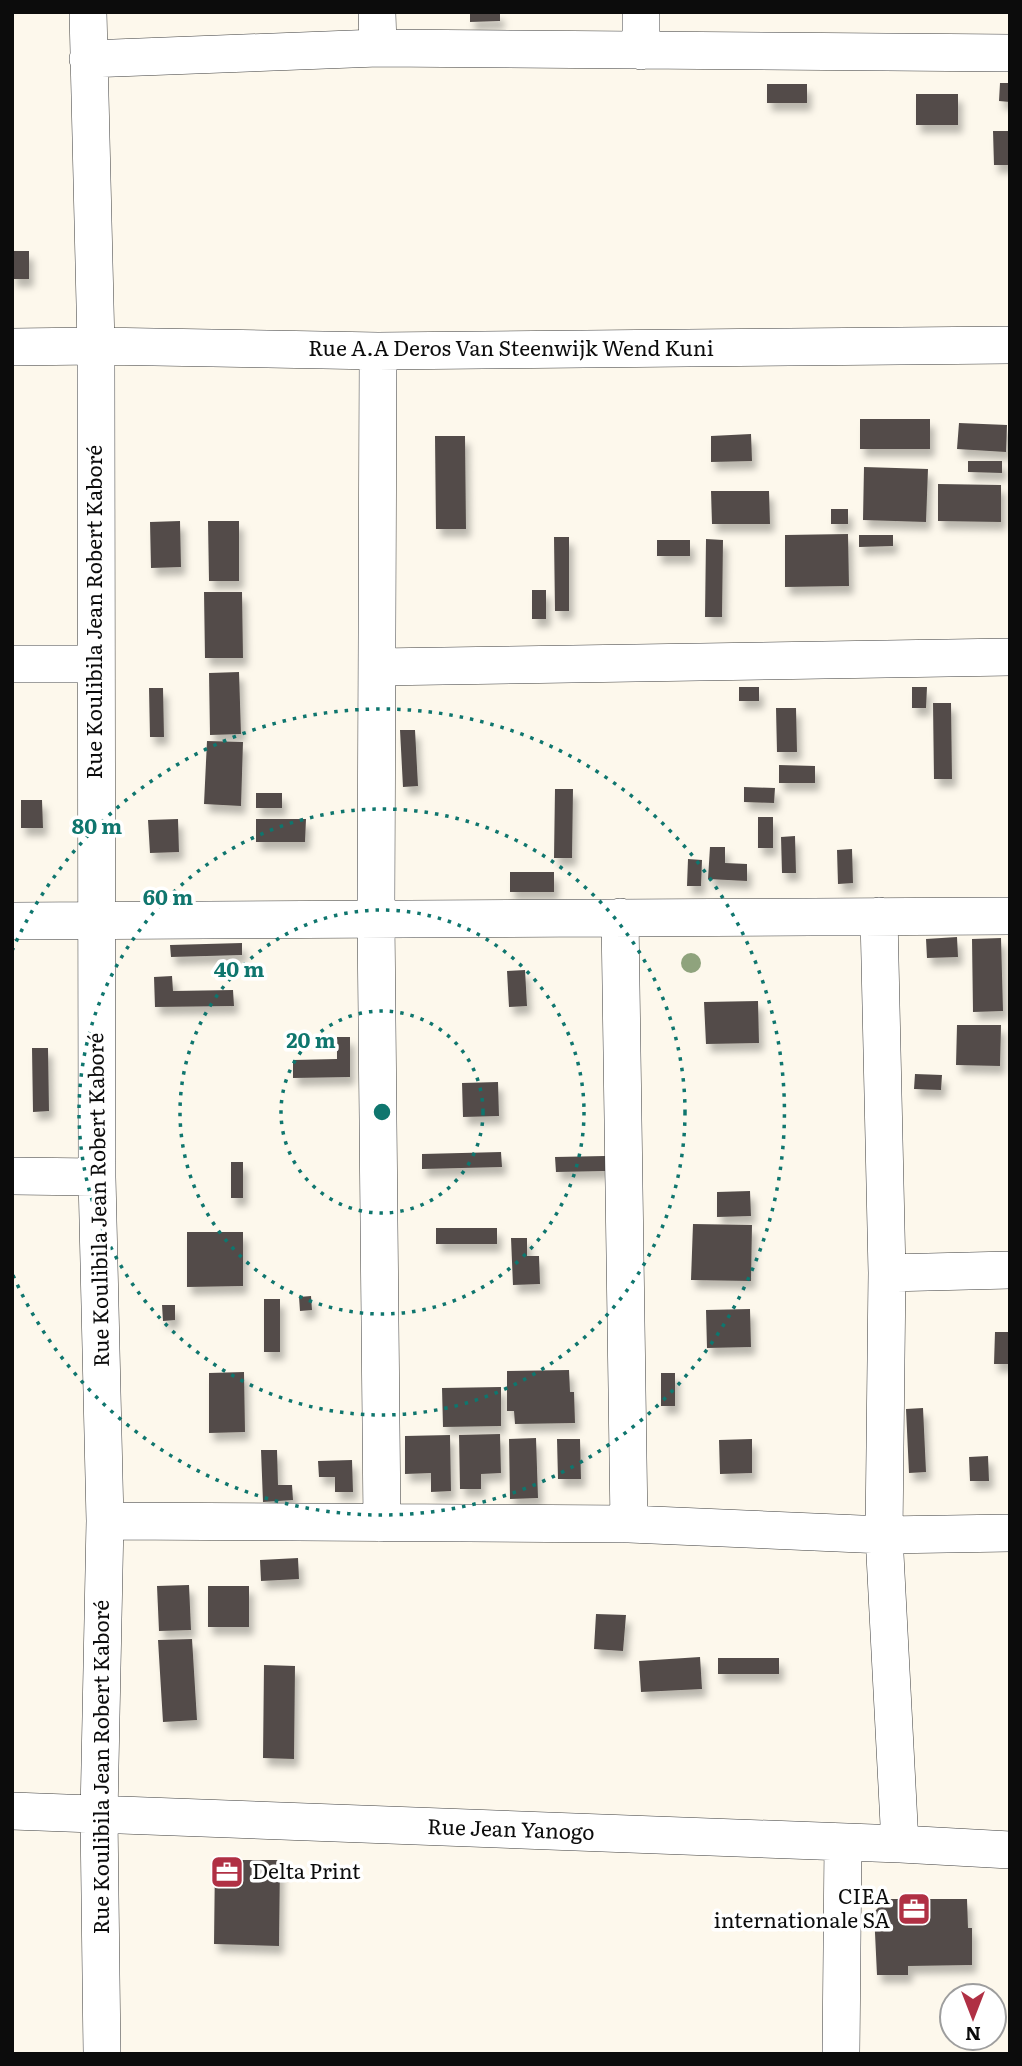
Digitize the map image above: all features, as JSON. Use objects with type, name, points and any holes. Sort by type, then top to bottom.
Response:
[{"type":"street","name":"Rue Koulibila Jean Robert Kaboré","points":[[88,12],[96,346],[95,920],[97,1177],[105,1521],[99,1815],[102,2054]]},
{"type":"street","points":[[377,12],[378,48]]},
{"type":"street","points":[[641,12],[641,51]]},
{"type":"street","points":[[88,59],[378,48],[1010,53]]},
{"type":"street","name":"Rue A.A Deros Van Steenwijk Wend Kuni","points":[[12,347],[378,351],[1010,345]]},
{"type":"street","points":[[378,351],[376,918],[382,1523]]},
{"type":"street","points":[[377,667],[1010,657]]},
{"type":"street","points":[[12,664],[95,664]]},
{"type":"street","points":[[879,916],[887,1273],[884,1535],[900,1844]]},
{"type":"street","points":[[12,921],[1010,916]]},
{"type":"street","points":[[620,917],[629,1524]]},
{"type":"street","points":[[12,1176],[97,1177]]},
{"type":"street","points":[[887,1273],[1010,1270]]},
{"type":"street","points":[[105,1521],[629,1524],[884,1535],[1010,1533]]},
{"type":"street","name":"Rue Jean Yanogo","points":[[12,1811],[1010,1850]]},
{"type":"street","points":[[841,2054],[843,1842]]},
{"type":"building","points":[[470,12],[500,12],[500,21],[470,22]]},
{"type":"building","points":[[1000,83],[1010,83],[1010,102],[999,101]]},
{"type":"building","points":[[767,84],[807,84],[807,103],[767,103]]},
{"type":"building","points":[[916,94],[958,94],[958,125],[916,125]]},
{"type":"building","points":[[993,131],[1010,131],[1010,165],[994,165]]},
{"type":"building","points":[[12,251],[29,251],[29,279],[12,279]]},
{"type":"building","points":[[860,419],[930,419],[930,449],[860,449]]},
{"type":"building","points":[[959,423],[1007,425],[1006,452],[957,449]]},
{"type":"building","points":[[751,434],[752,461],[711,462],[711,436]]},
{"type":"building","points":[[435,436],[465,436],[466,529],[436,529]]},
{"type":"building","points":[[968,461],[1002,461],[1002,473],[968,472]]},
{"type":"building","points":[[864,467],[928,469],[926,522],[863,520]]},
{"type":"building","points":[[938,484],[1001,485],[1001,522],[938,521]]},
{"type":"building","points":[[711,491],[769,491],[770,524],[712,524]]},
{"type":"building","points":[[831,509],[848,509],[848,524],[831,524]]},
{"type":"building","points":[[180,521],[181,567],[151,568],[150,522]]},
{"type":"building","points":[[208,521],[239,521],[239,581],[209,581]]},
{"type":"building","points":[[848,534],[849,586],[785,587],[785,535]]},
{"type":"building","points":[[859,535],[893,535],[893,546],[859,547]]},
{"type":"building","points":[[554,537],[569,537],[569,611],[555,611]]},
{"type":"building","points":[[706,539],[723,540],[722,617],[705,617]]},
{"type":"building","points":[[657,540],[690,540],[690,556],[657,556]]},
{"type":"building","points":[[532,590],[546,590],[546,619],[532,619]]},
{"type":"building","points":[[204,592],[242,592],[243,658],[205,658]]},
{"type":"building","points":[[239,672],[241,734],[210,735],[209,673]]},
{"type":"building","points":[[739,687],[759,687],[759,701],[739,701]]},
{"type":"building","points":[[912,687],[927,687],[926,708],[912,708]]},
{"type":"building","points":[[149,688],[163,688],[164,737],[150,737]]},
{"type":"building","points":[[933,703],[951,703],[952,779],[934,779]]},
{"type":"building","points":[[776,708],[796,708],[797,752],[777,752]]},
{"type":"building","points":[[400,730],[415,730],[418,786],[403,787]]},
{"type":"building","points":[[207,741],[243,742],[241,806],[204,804]]},
{"type":"building","points":[[779,765],[815,766],[815,783],[779,783]]},
{"type":"building","points":[[744,787],[775,788],[774,803],[744,802]]},
{"type":"building","points":[[555,789],[573,789],[572,858],[554,858]]},
{"type":"building","points":[[256,793],[282,793],[282,808],[256,808]]},
{"type":"building","points":[[21,800],[42,800],[43,828],[21,828]]},
{"type":"building","points":[[758,817],[773,817],[773,848],[758,848]]},
{"type":"building","points":[[178,819],[179,852],[150,853],[148,820]]},
{"type":"building","points":[[256,819],[306,819],[305,842],[256,842]]},
{"type":"building","points":[[795,836],[796,873],[782,873],[781,837]]},
{"type":"building","points":[[710,847],[725,847],[725,863],[747,864],[747,881],[708,879]]},
{"type":"building","points":[[852,849],[853,883],[838,884],[837,850]]},
{"type":"building","points":[[688,859],[702,860],[701,886],[687,886]]},
{"type":"building","points":[[510,872],[554,872],[554,892],[510,892]]},
{"type":"building","points":[[957,937],[958,957],[927,958],[926,939]]},
{"type":"building","points":[[1001,938],[1003,1011],[973,1012],[972,939]]},
{"type":"building","points":[[242,943],[242,955],[171,957],[170,945]]},
{"type":"building","points":[[525,970],[527,1006],[509,1007],[507,971]]},
{"type":"building","points":[[172,976],[173,991],[233,990],[234,1006],[155,1007],[154,977]]},
{"type":"building","points":[[758,1001],[759,1043],[706,1044],[704,1002]]},
{"type":"building","points":[[957,1025],[1001,1025],[1000,1066],[956,1065]]},
{"type":"building","points":[[337,1037],[350,1037],[350,1077],[293,1078],[293,1060],[337,1059]]},
{"type":"building","points":[[32,1048],[48,1048],[49,1111],[33,1112]]},
{"type":"building","points":[[915,1074],[942,1075],[941,1090],[914,1089]]},
{"type":"building","points":[[498,1082],[499,1116],[463,1117],[462,1083]]},
{"type":"building","points":[[501,1152],[502,1167],[422,1169],[422,1154]]},
{"type":"building","points":[[605,1156],[605,1171],[556,1172],[555,1157]]},
{"type":"building","points":[[231,1162],[243,1162],[243,1198],[231,1198]]},
{"type":"building","points":[[750,1191],[751,1216],[717,1217],[717,1192]]},
{"type":"building","points":[[693,1224],[752,1225],[751,1281],[691,1280]]},
{"type":"building","points":[[436,1228],[497,1228],[497,1244],[436,1244]]},
{"type":"building","points":[[187,1232],[243,1232],[243,1286],[187,1287]]},
{"type":"building","points":[[511,1238],[527,1238],[527,1256],[539,1256],[540,1284],[513,1285]]},
{"type":"building","points":[[311,1296],[312,1310],[300,1311],[299,1297]]},
{"type":"building","points":[[264,1299],[280,1299],[280,1352],[264,1352]]},
{"type":"building","points":[[162,1305],[175,1305],[175,1320],[163,1321]]},
{"type":"building","points":[[750,1309],[751,1347],[707,1348],[706,1310]]},
{"type":"building","points":[[995,1332],[1010,1332],[1010,1364],[994,1364]]},
{"type":"building","points":[[569,1370],[570,1392],[574,1392],[575,1423],[515,1424],[514,1411],[507,1411],[507,1371]]},
{"type":"building","points":[[244,1372],[245,1432],[209,1433],[209,1373]]},
{"type":"building","points":[[661,1373],[675,1373],[675,1406],[661,1406]]},
{"type":"building","points":[[501,1387],[501,1426],[443,1427],[442,1388]]},
{"type":"building","points":[[923,1408],[926,1472],[909,1473],[906,1409]]},
{"type":"building","points":[[500,1434],[501,1473],[481,1474],[481,1489],[460,1489],[459,1435]]},
{"type":"building","points":[[450,1435],[451,1491],[431,1492],[431,1473],[405,1474],[405,1436]]},
{"type":"building","points":[[536,1438],[538,1498],[510,1499],[509,1439]]},
{"type":"building","points":[[557,1439],[580,1439],[581,1479],[558,1479]]},
{"type":"building","points":[[752,1439],[752,1473],[720,1474],[719,1440]]},
{"type":"building","points":[[261,1450],[277,1450],[278,1485],[292,1485],[293,1500],[263,1502]]},
{"type":"building","points":[[988,1456],[989,1481],[970,1481],[969,1457]]},
{"type":"building","points":[[352,1460],[353,1492],[335,1492],[335,1477],[319,1477],[318,1461]]},
{"type":"building","points":[[298,1558],[299,1579],[261,1581],[260,1560]]},
{"type":"building","points":[[189,1585],[191,1630],[159,1631],[157,1586]]},
{"type":"building","points":[[208,1586],[249,1586],[249,1627],[208,1627]]},
{"type":"building","points":[[596,1614],[626,1615],[623,1651],[594,1649]]},
{"type":"building","points":[[192,1639],[197,1720],[163,1722],[158,1640]]},
{"type":"building","points":[[700,1657],[702,1689],[641,1692],[639,1661]]},
{"type":"building","points":[[718,1658],[779,1658],[779,1674],[718,1674]]},
{"type":"building","points":[[264,1665],[295,1666],[294,1759],[263,1758]]},
{"type":"building","points":[[215,1860],[280,1860],[279,1946],[214,1944]]},
{"type":"building","points":[[887,1899],[967,1899],[968,1928],[972,1928],[972,1965],[908,1966],[908,1975],[877,1975],[874,1912]]},
{"type":"place","name":"Delta Print","points":[[227,1872]]},
{"type":"place","name":"CIEA internationale SA","points":[[914,1909]]}]
